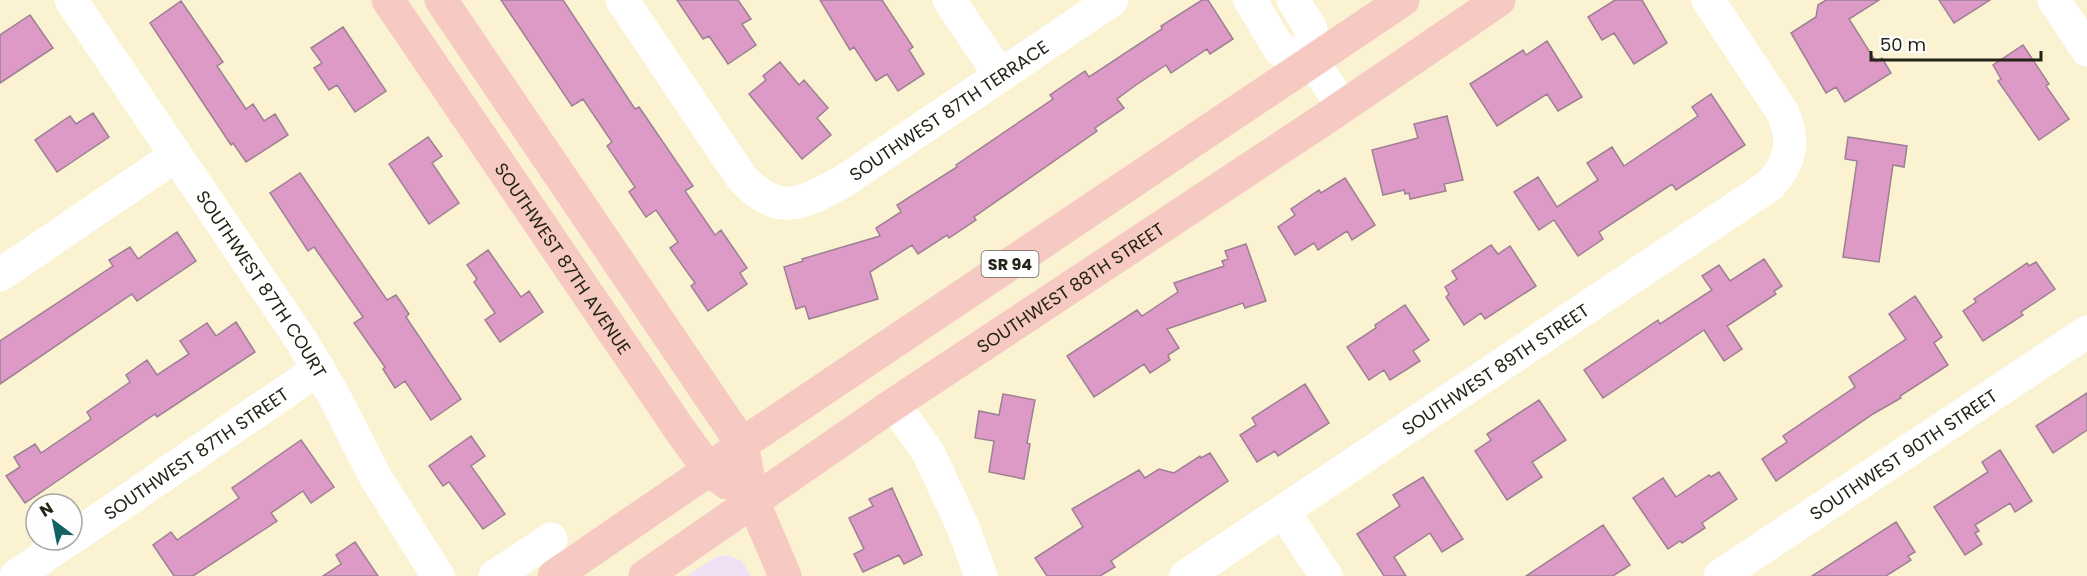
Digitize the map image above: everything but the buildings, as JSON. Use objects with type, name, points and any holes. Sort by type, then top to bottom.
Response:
[{"type":"main road","name":"SOUTHWEST 87TH AVENUE","points":[[388,0],[709,470],[753,501]]},
{"type":"main road","points":[[441,0],[742,444],[753,501],[785,576]]},
{"type":"main road","name":"SR 94","points":[[554,576],[709,470],[742,444],[1402,0]]},
{"type":"main road","name":"SOUTHWEST 88TH STREET","points":[[645,576],[894,404],[1499,0]]},
{"type":"street","name":"SOUTHWEST 87TH COURT","points":[[71,0],[302,340],[376,478],[438,576]]},
{"type":"street","name":"SOUTHWEST 87TH TERRACE","points":[[622,0],[742,178],[760,194],[778,203],[790,204],[805,200],[844,181],[1112,0]]},
{"type":"street","points":[[949,0],[1000,75]]},
{"type":"street","points":[[1250,0],[1280,50],[1312,60]]},
{"type":"street","points":[[1293,0],[1311,29],[1312,60],[1342,106]]},
{"type":"street","name":"SOUTHWEST 89TH STREET","points":[[1186,576],[1760,193],[1780,174],[1788,162],[1790,149],[1789,130],[1783,113],[1708,0]]},
{"type":"street","points":[[0,275],[176,156]]},
{"type":"street","name":"SOUTHWEST 90TH STREET","points":[[1720,576],[2087,332]]},
{"type":"street","name":"SOUTHWEST 87TH STREET","points":[[84,529],[319,369]]},
{"type":"street","points":[[894,404],[928,452],[963,527],[981,576]]},
{"type":"street","points":[[1283,511],[1326,576]]},
{"type":"street","points":[[495,576],[551,539]]},
{"type":"street","name":"SOUTHWEST 87TH STREET","points":[[16,576],[51,552]]},
{"type":"shaded area","points":[[727,555],[742,561],[751,576],[687,576],[716,557]]}]
